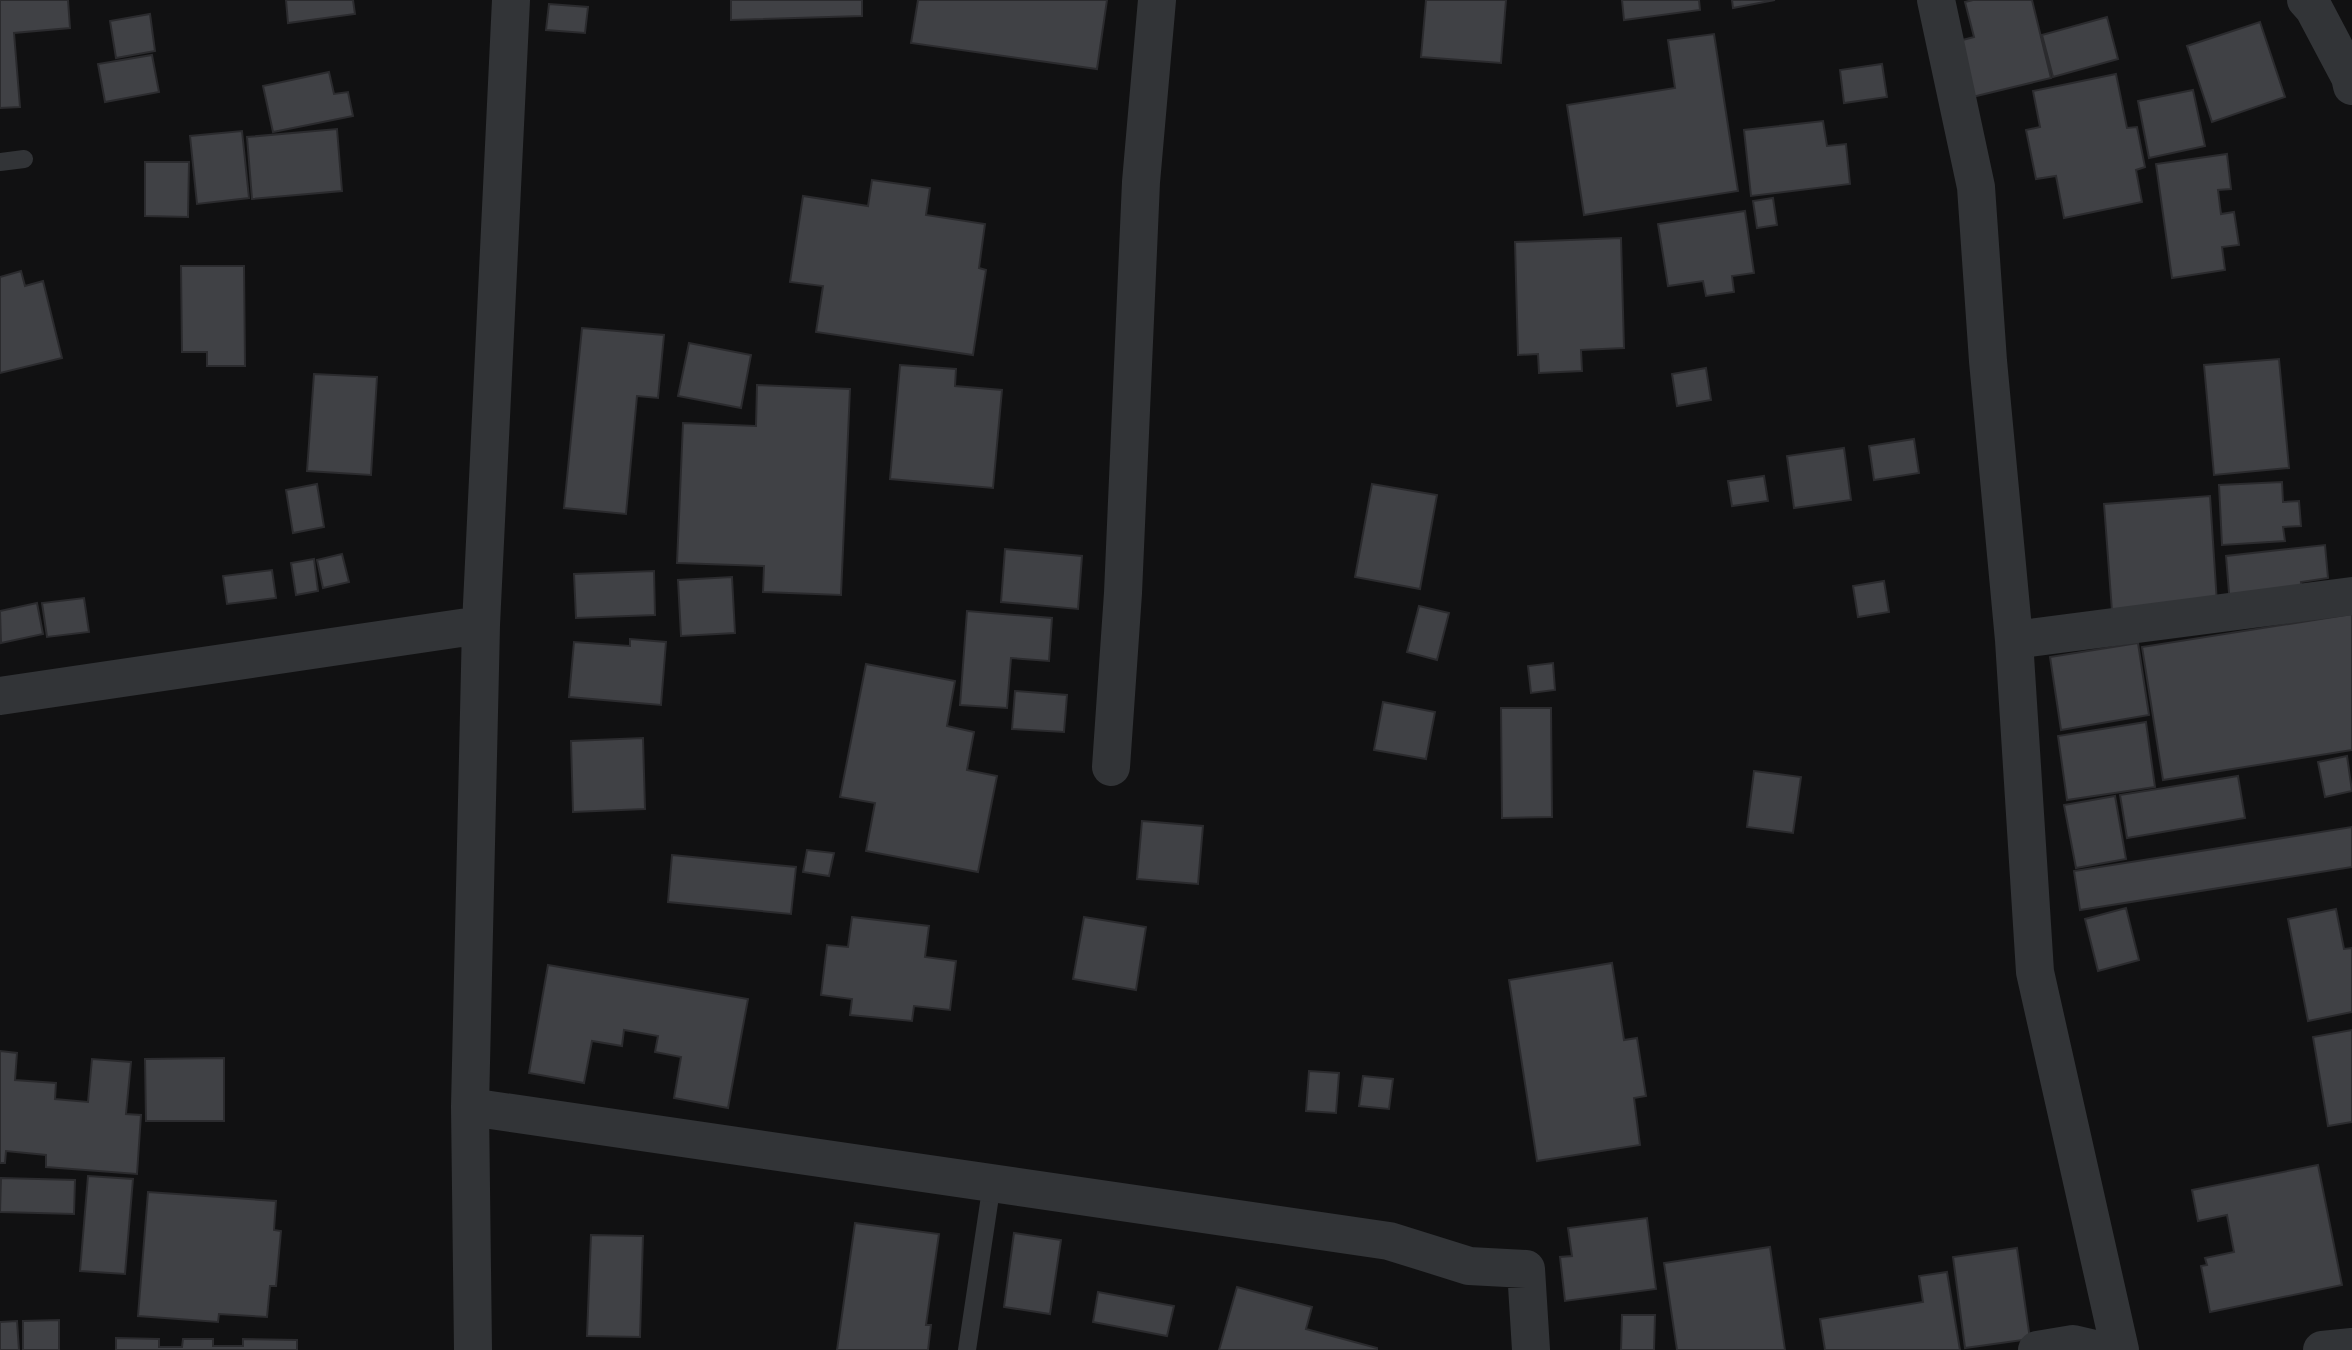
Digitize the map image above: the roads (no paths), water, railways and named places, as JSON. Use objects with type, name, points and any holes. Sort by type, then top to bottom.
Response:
[{"type":"street","points":[[473,1350],[470,1107],[481,625],[511,0]]},
{"type":"street","points":[[1111,767],[1141,182],[1157,0]]},
{"type":"street","points":[[1936,0],[1976,187],[1988,361],[2014,640],[2035,972],[2120,1350]]},
{"type":"street","points":[[2306,0],[2314,9],[2352,86]]},
{"type":"street","points":[[2014,640],[2352,596]]},
{"type":"street","points":[[0,696],[481,625]]},
{"type":"street","points":[[470,1107],[1389,1241],[1469,1266],[1526,1269],[1531,1350]]},
{"type":"street","points":[[2037,1350],[2073,1344],[2099,1350]]},
{"type":"street","points":[[2322,1350],[2352,1347]]},
{"type":"lane","points":[[0,162],[24,159]]},
{"type":"lane","points":[[967,1350],[992,1183]]}]
